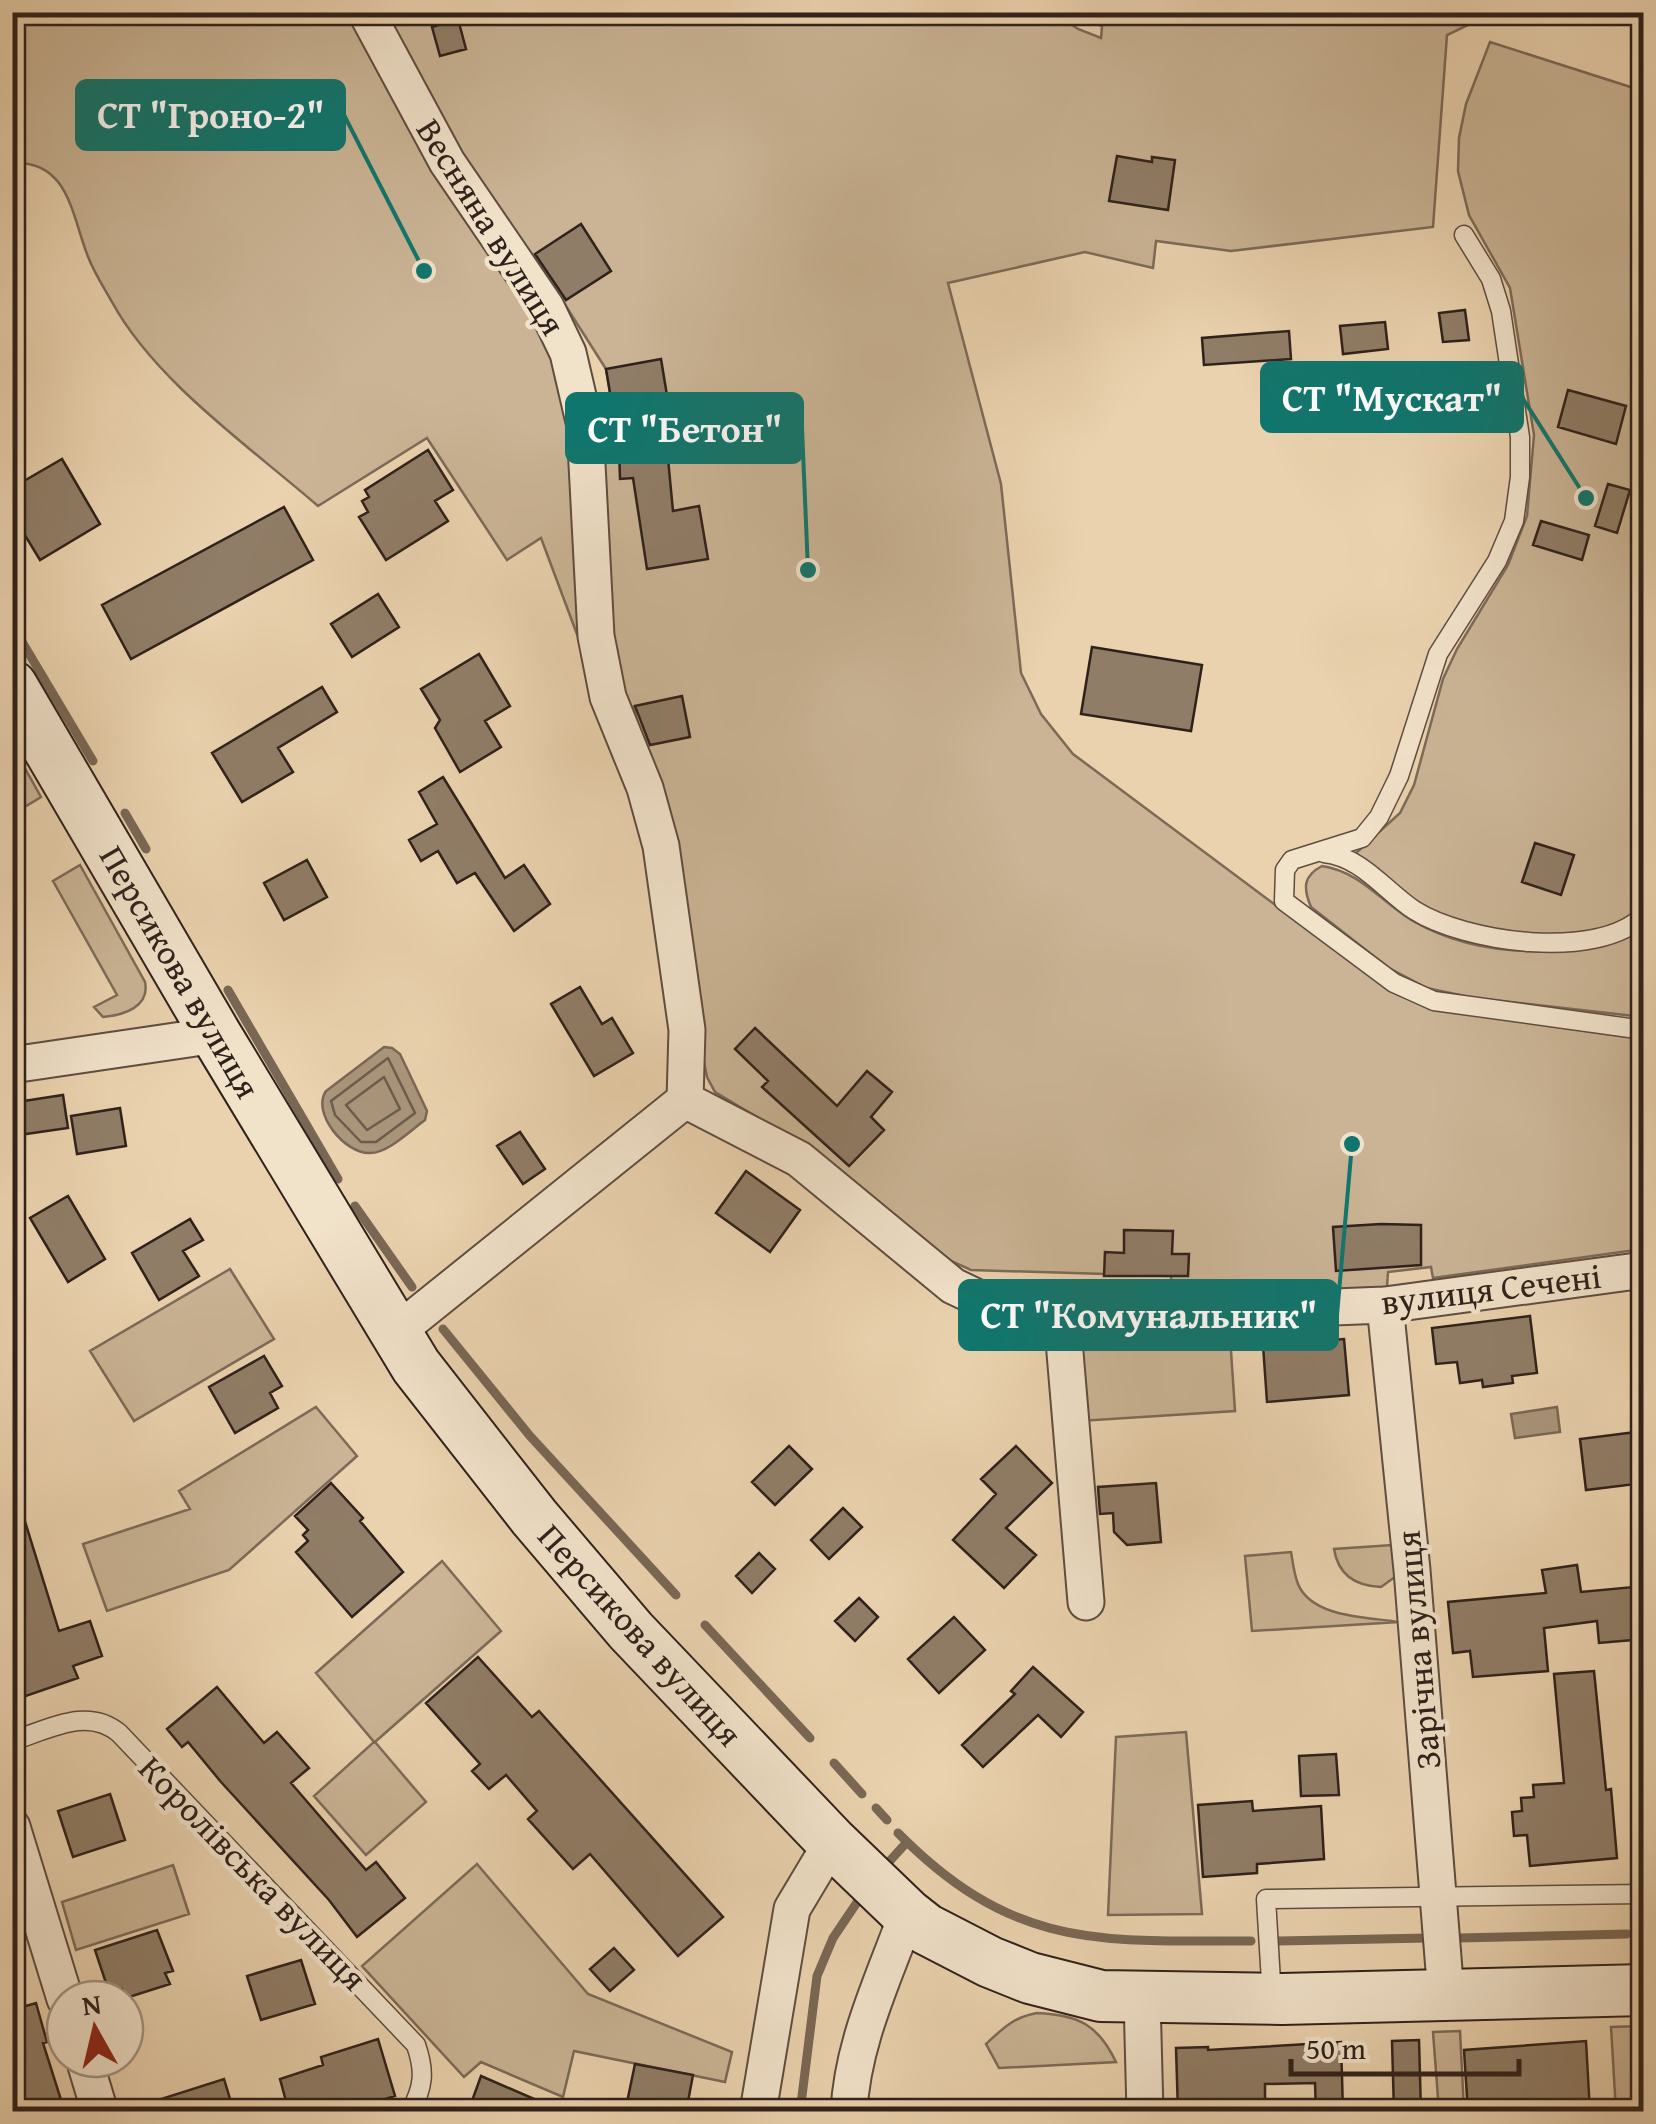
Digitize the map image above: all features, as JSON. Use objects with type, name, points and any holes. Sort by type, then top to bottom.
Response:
[{"type":"main road","name":"Персикова вулиця","points":[[12,686],[394,1334],[440,1398],[587,1581],[832,1842],[907,1914],[926,1929],[1030,1978],[1122,1997],[1272,1998],[1644,1990]]},
{"type":"street","name":"Весняна вулиця","points":[[366,12],[447,162],[552,318],[577,385],[588,467],[596,636],[608,697],[645,788],[661,846],[687,1030],[685,1100]]},
{"type":"street","points":[[12,1065],[216,1034]]},
{"type":"street","name":"вулиця Сечені","points":[[685,1100],[798,1159],[954,1286],[994,1306],[1062,1317],[1384,1305],[1644,1270]]},
{"type":"street","points":[[394,1334],[685,1100]]},
{"type":"street","name":"Зарічна вулиця","points":[[1384,1305],[1412,1570],[1446,1995]]},
{"type":"street","points":[[1062,1317],[1086,1602]]},
{"type":"street","points":[[12,1827],[59,1979]]},
{"type":"street","points":[[758,2112],[792,1910],[832,1842]]},
{"type":"street","points":[[849,2112],[850,2084],[860,2042],[907,1914]]},
{"type":"street","points":[[1122,1997],[1143,2056],[1145,2112]]},
{"type":"street","points":[[90,2079],[100,2112]]},
{"type":"lane","points":[[1464,235],[1491,278],[1501,312],[1520,437],[1514,521],[1497,561],[1438,654],[1399,776],[1379,817],[1362,838],[1292,860],[1285,870],[1284,901],[1407,991],[1460,1006],[1644,1030]]},
{"type":"lane","points":[[1304,855],[1339,854],[1354,861],[1414,910],[1437,922],[1498,939],[1550,942],[1594,938],[1620,930],[1644,914]]},
{"type":"lane","name":"Королівська вулиця","points":[[12,1741],[89,1719],[105,1722],[119,1733],[416,2045],[424,2078],[410,2112]]},
{"type":"lane","points":[[1272,1998],[1266,1899],[1644,1894]]},
{"type":"shaded area","points":[[1053,12],[1078,29],[1101,38],[1102,26],[1074,13],[1493,13],[1447,35],[1433,227],[1231,251],[1156,241],[1153,268],[1085,252],[948,283],[1001,484],[1021,673],[1041,714],[1073,754],[1392,992],[1434,1009],[1643,1039],[1643,1249],[1433,1278],[1431,1267],[1388,1272],[1387,1287],[1232,1295],[1172,1290],[1171,1276],[971,1270],[951,1261],[802,1144],[715,1092],[707,1077],[634,707],[623,708],[614,679],[599,447],[617,446],[617,435],[606,369],[534,256],[523,262],[380,13]]},
{"type":"shaded area","points":[[12,13],[359,13],[565,363],[593,677],[541,538],[507,560],[427,438],[318,506],[206,412],[153,359],[130,331],[95,272],[57,180],[31,164],[13,163]]},
{"type":"shaded area","points":[[1490,42],[1643,91],[1643,905],[1624,919],[1599,929],[1570,933],[1508,931],[1452,918],[1410,897],[1356,853],[1400,813],[1414,785],[1443,679],[1508,565],[1527,516],[1534,435],[1510,288],[1469,215],[1458,171],[1466,104]]},
{"type":"shaded area","points":[[13,747],[41,797],[12,814]]},
{"type":"shaded area","points":[[80,865],[145,982],[144,998],[134,1008],[119,1014],[103,1017],[94,1007],[117,995],[53,881]]},
{"type":"shaded area","points":[[1322,866],[1348,874],[1413,921],[1439,934],[1497,949],[1528,951],[1588,946],[1643,928],[1643,1017],[1474,998],[1427,988],[1389,968],[1311,907],[1306,883]]},
{"type":"shaded area","points":[[230,1269],[274,1339],[134,1421],[90,1351]]},
{"type":"shaded area","points":[[1229,1321],[1235,1411],[1080,1421],[1071,1328]]},
{"type":"shaded area","points":[[316,1407],[357,1456],[229,1570],[107,1611],[83,1544],[190,1509],[179,1491]]},
{"type":"shaded area","points":[[1392,1545],[1395,1577],[1381,1587],[1349,1577],[1339,1565],[1334,1549]]},
{"type":"shaded area","points":[[1291,1552],[1298,1584],[1315,1604],[1342,1614],[1399,1622],[1252,1631],[1245,1556]]},
{"type":"shaded area","points":[[442,1561],[501,1631],[375,1742],[426,1802],[366,1855],[314,1796],[374,1742],[316,1673]]},
{"type":"shaded area","points":[[1186,1732],[1202,1914],[1108,1915],[1116,1737]]},
{"type":"shaded area","points":[[477,1864],[588,1994],[732,2052],[725,2082],[574,2051],[563,2097],[481,2062],[464,2077],[362,1966]]},
{"type":"shaded area","points":[[173,1865],[189,1914],[76,1950],[62,1902]]},
{"type":"shaded area","points":[[1037,2013],[1064,2016],[1085,2024],[1102,2039],[1116,2062],[999,2068],[986,2044],[1015,2020]]},
{"type":"shaded area","points":[[1643,2026],[1643,2111],[1616,2111],[1611,2027]]},
{"type":"shaded area","points":[[1460,2031],[1464,2111],[1439,2111],[1433,2032]]},
{"type":"water","points":[[384,1047],[400,1054],[427,1111],[425,1120],[384,1149],[360,1152],[333,1131],[323,1110],[323,1100],[326,1091]]},
{"type":"water","points":[[1557,1407],[1560,1432],[1515,1438],[1511,1414]]},
{"type":"building","points":[[458,19],[466,49],[440,56],[432,27]]},
{"type":"building","points":[[1117,156],[1152,162],[1152,157],[1175,160],[1168,210],[1109,201]]},
{"type":"building","points":[[581,224],[611,271],[566,300],[535,254]]},
{"type":"building","points":[[1465,310],[1469,340],[1443,342],[1439,313]]},
{"type":"building","points":[[1385,322],[1388,349],[1343,354],[1340,326]]},
{"type":"building","points":[[1289,331],[1291,359],[1204,365],[1202,338]]},
{"type":"building","points":[[661,359],[672,426],[665,427],[673,511],[699,506],[708,559],[647,569],[633,478],[620,479],[619,446],[606,369]]},
{"type":"building","points":[[1568,390],[1626,406],[1616,444],[1558,427]]},
{"type":"building","points":[[428,450],[453,490],[435,501],[448,521],[386,560],[359,517],[368,512],[362,501],[369,497],[365,490]]},
{"type":"building","points":[[62,459],[100,524],[40,560],[12,514],[12,488]]},
{"type":"building","points":[[1608,484],[1630,490],[1617,533],[1595,526]]},
{"type":"building","points":[[284,507],[313,560],[131,659],[102,605]]},
{"type":"building","points":[[1541,521],[1589,535],[1582,560],[1533,545]]},
{"type":"building","points":[[378,594],[399,627],[352,657],[331,624]]},
{"type":"building","points":[[1092,647],[1202,665],[1191,731],[1081,714]]},
{"type":"building","points":[[479,654],[510,706],[485,721],[501,747],[460,772],[435,728],[440,720],[421,689]]},
{"type":"building","points":[[322,687],[337,712],[278,748],[293,772],[242,802],[212,753]]},
{"type":"building","points":[[682,696],[690,737],[650,745],[635,706]]},
{"type":"building","points":[[443,777],[505,878],[524,865],[550,904],[514,931],[475,873],[457,883],[438,851],[421,861],[409,840],[437,824],[419,792]]},
{"type":"building","points":[[1535,843],[1574,855],[1561,895],[1522,882]]},
{"type":"building","points":[[307,860],[327,897],[284,920],[264,883]]},
{"type":"building","points":[[580,987],[602,1024],[612,1018],[633,1053],[594,1076],[551,1004]]},
{"type":"building","points":[[755,1028],[837,1106],[867,1071],[892,1092],[871,1117],[884,1130],[849,1166],[762,1087],[768,1081],[735,1049]]},
{"type":"building","points":[[63,1095],[68,1128],[12,1136],[12,1108],[18,1108],[17,1102]]},
{"type":"building","points":[[120,1108],[126,1146],[77,1154],[71,1116]]},
{"type":"building","points":[[520,1132],[545,1169],[523,1184],[497,1146]]},
{"type":"building","points":[[746,1171],[800,1210],[770,1252],[716,1213]]},
{"type":"building","points":[[68,1196],[105,1259],[68,1282],[30,1218]]},
{"type":"building","points":[[190,1219],[203,1240],[183,1251],[199,1276],[159,1300],[132,1253]]},
{"type":"building","points":[[1421,1225],[1421,1265],[1336,1271],[1333,1227]]},
{"type":"building","points":[[1124,1230],[1173,1231],[1172,1254],[1189,1254],[1188,1276],[1104,1276],[1105,1252],[1124,1253]]},
{"type":"building","points":[[1530,1316],[1537,1373],[1512,1376],[1513,1383],[1483,1387],[1482,1380],[1460,1383],[1457,1362],[1436,1364],[1432,1328]]},
{"type":"building","points":[[1344,1339],[1349,1395],[1267,1402],[1263,1345]]},
{"type":"building","points":[[264,1356],[282,1386],[270,1393],[278,1408],[235,1433],[209,1387]]},
{"type":"building","points":[[1644,1431],[1644,1483],[1586,1490],[1580,1439]]},
{"type":"building","points":[[789,1446],[812,1469],[775,1505],[752,1482]]},
{"type":"building","points":[[1016,1446],[1052,1483],[1006,1528],[1036,1555],[1004,1588],[953,1540],[996,1494],[981,1479]]},
{"type":"building","points":[[331,1483],[403,1572],[352,1617],[296,1552],[308,1541],[303,1535],[308,1530],[295,1516]]},
{"type":"building","points":[[1156,1483],[1161,1542],[1127,1545],[1114,1532],[1113,1513],[1100,1514],[1098,1487]]},
{"type":"building","points":[[18,1499],[59,1631],[90,1621],[102,1656],[73,1666],[78,1678],[20,1698],[12,1675],[12,1500]]},
{"type":"building","points":[[843,1508],[862,1527],[829,1559],[811,1540]]},
{"type":"building","points":[[759,1553],[775,1569],[752,1593],[736,1576]]},
{"type":"building","points":[[1577,1565],[1581,1592],[1644,1586],[1644,1639],[1599,1643],[1597,1621],[1544,1628],[1548,1671],[1473,1677],[1470,1651],[1453,1653],[1448,1602],[1546,1593],[1542,1570]]},
{"type":"building","points":[[859,1598],[878,1617],[855,1641],[835,1621]]},
{"type":"building","points":[[954,1617],[985,1650],[939,1693],[908,1659]]},
{"type":"building","points":[[478,1657],[532,1717],[539,1711],[723,1917],[678,1956],[590,1854],[573,1869],[528,1819],[537,1811],[506,1775],[489,1789],[472,1771],[480,1764],[426,1703]]},
{"type":"building","points":[[1033,1667],[1083,1712],[1061,1737],[1038,1715],[983,1767],[962,1745],[1015,1694],[1011,1691]]},
{"type":"building","points":[[1594,1671],[1617,1858],[1530,1866],[1527,1835],[1514,1836],[1512,1812],[1522,1811],[1521,1798],[1534,1797],[1533,1785],[1564,1783],[1554,1674]]},
{"type":"building","points":[[217,1687],[264,1743],[277,1732],[309,1768],[291,1783],[366,1870],[376,1862],[405,1898],[357,1937],[329,1900],[188,1742],[182,1747],[167,1729]]},
{"type":"building","points":[[1336,1754],[1339,1795],[1301,1796],[1299,1756]]},
{"type":"building","points":[[110,1794],[125,1840],[73,1857],[58,1811]]},
{"type":"building","points":[[1252,1801],[1253,1811],[1321,1806],[1324,1859],[1257,1864],[1257,1873],[1203,1877],[1198,1805]]},
{"type":"building","points":[[157,1930],[173,1971],[165,1973],[170,1984],[145,1992],[145,1979],[105,1979],[95,1950]]},
{"type":"building","points":[[614,1948],[634,1970],[610,1991],[590,1969]]},
{"type":"building","points":[[301,1960],[315,2004],[261,2020],[247,1976]]},
{"type":"building","points":[[36,2003],[45,2035],[45,2079],[54,2079],[62,2103],[35,2112],[12,2112],[12,2010]]},
{"type":"building","points":[[378,2039],[395,2096],[385,2099],[388,2112],[289,2112],[280,2079],[323,2065],[321,2057]]},
{"type":"building","points":[[1419,2040],[1421,2112],[1394,2112],[1392,2041]]},
{"type":"building","points":[[1586,2041],[1590,2112],[1468,2112],[1464,2050]]},
{"type":"building","points":[[1341,2042],[1343,2112],[1316,2112],[1315,2083],[1265,2084],[1265,2112],[1178,2112],[1176,2048],[1208,2050]]},
{"type":"building","points":[[635,2064],[693,2075],[686,2112],[625,2112]]},
{"type":"building","points":[[481,2076],[564,2112],[468,2112]]},
{"type":"building","points":[[224,2079],[234,2112],[140,2112],[139,2106]]},
{"type":"waterway","points":[[12,625],[93,761]]},
{"type":"waterway","points":[[125,813],[146,849]]},
{"type":"waterway","points":[[228,990],[338,1179]]},
{"type":"waterway","points":[[355,1206],[412,1287]]},
{"type":"waterway","points":[[443,1329],[530,1436],[676,1595]]},
{"type":"waterway","points":[[705,1625],[810,1738]]},
{"type":"waterway","points":[[834,1763],[862,1794]]},
{"type":"waterway","points":[[876,1808],[887,1820]]},
{"type":"waterway","points":[[898,1833],[940,1871],[981,1899],[1021,1919],[1103,1938],[1251,1941]]},
{"type":"waterway","points":[[887,1864],[907,1842]]},
{"type":"waterway","points":[[800,2112],[817,1976],[833,1938],[862,1895]]},
{"type":"waterway","points":[[1459,1938],[1627,1934]]},
{"type":"waterway","points":[[1279,1941],[1428,1938]]},
{"type":"place","name":"СТ \"Гроно-2\"","points":[[424,271]]},
{"type":"place","name":"СТ \"Мускат\"","points":[[1586,498]]},
{"type":"place","name":"СТ \"Бетон\"","points":[[808,570]]},
{"type":"place","name":"СТ \"Комунальник\"","points":[[1352,1144]]}]
